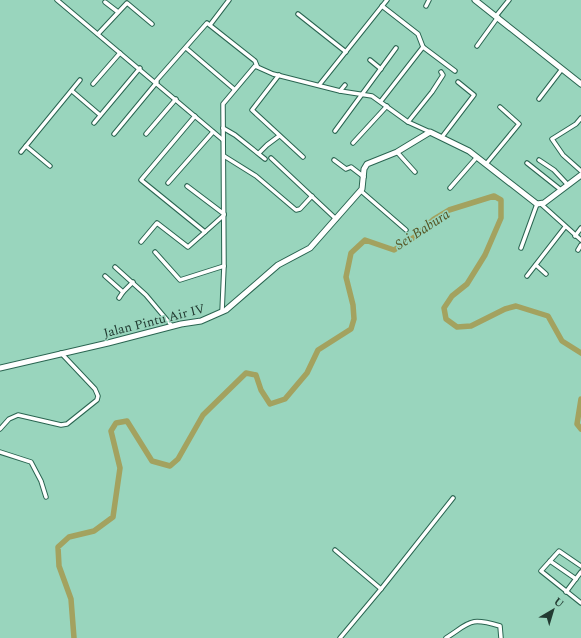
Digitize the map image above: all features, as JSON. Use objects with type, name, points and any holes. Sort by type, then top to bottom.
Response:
[{"type":"main road","points":[[475,0],[581,84]]},
{"type":"main road","points":[[430,132],[465,148],[539,204],[581,175]]},
{"type":"main road","name":"Jalan Pintu Air IV","points":[[0,368],[108,343],[172,326],[201,321],[229,309],[279,264],[309,249],[361,191],[364,186],[364,169],[367,164],[397,152],[430,132]]},
{"type":"street","points":[[57,0],[140,68],[223,140]]},
{"type":"street","points":[[210,24],[228,0]]},
{"type":"street","points":[[320,84],[388,0]]},
{"type":"street","points":[[426,6],[429,0]]},
{"type":"street","points":[[476,46],[509,0]]},
{"type":"street","points":[[106,2],[118,12]]},
{"type":"street","points":[[98,34],[127,3],[152,24]]},
{"type":"street","points":[[382,6],[418,34],[423,47],[455,71]]},
{"type":"street","points":[[298,14],[346,52]]},
{"type":"street","points":[[114,134],[207,22],[255,61],[257,66],[279,75],[320,84],[340,91],[372,96],[381,101],[408,122],[430,132]]},
{"type":"street","points":[[381,101],[423,47]]},
{"type":"street","points":[[186,48],[234,89]]},
{"type":"street","points":[[335,131],[396,48]]},
{"type":"street","points":[[93,84],[120,53]]},
{"type":"street","points":[[370,60],[381,69]]},
{"type":"street","points":[[222,312],[224,266],[224,156],[222,104],[255,66],[257,66]]},
{"type":"street","points":[[94,123],[140,68]]},
{"type":"street","points":[[539,99],[562,69]]},
{"type":"street","points":[[408,122],[434,90],[443,75],[441,72]]},
{"type":"street","points":[[279,75],[252,110],[303,157]]},
{"type":"street","points":[[21,152],[80,80]]},
{"type":"street","points":[[442,137],[474,95],[458,82]]},
{"type":"street","points":[[340,91],[345,85]]},
{"type":"street","points":[[72,91],[100,115]]},
{"type":"street","points":[[146,134],[176,99]]},
{"type":"street","points":[[353,143],[387,106]]},
{"type":"street","points":[[486,164],[519,124],[500,107]]},
{"type":"street","points":[[195,116],[141,179],[205,232]]},
{"type":"street","points":[[581,118],[576,124],[552,138],[563,155],[581,171]]},
{"type":"street","points":[[223,128],[259,153],[265,159]]},
{"type":"street","points":[[168,183],[213,132]]},
{"type":"street","points":[[259,153],[279,136]]},
{"type":"street","points":[[26,146],[50,166]]},
{"type":"street","points":[[397,152],[415,172]]},
{"type":"street","points":[[224,156],[256,176],[296,210],[300,209],[312,196]]},
{"type":"street","points":[[450,188],[477,157]]},
{"type":"street","points":[[271,158],[336,219]]},
{"type":"street","points":[[334,160],[346,169],[351,167],[364,177]]},
{"type":"street","points":[[539,160],[554,170],[568,185]]},
{"type":"street","points":[[527,164],[561,190]]},
{"type":"street","points":[[187,186],[224,214]]},
{"type":"street","points":[[361,191],[406,230]]},
{"type":"street","points":[[521,248],[539,204],[581,240]]},
{"type":"street","points":[[141,242],[157,223],[188,247],[224,214]]},
{"type":"street","points":[[527,276],[566,227]]},
{"type":"street","points":[[575,236],[581,228]]},
{"type":"street","points":[[578,250],[581,245]]},
{"type":"street","points":[[155,252],[180,280],[224,266]]},
{"type":"street","points":[[536,265],[546,274]]},
{"type":"street","points":[[114,267],[133,282],[156,306],[172,326]]},
{"type":"street","points":[[105,276],[124,292]]},
{"type":"street","points":[[118,298],[133,282]]},
{"type":"street","points":[[0,429],[9,419],[18,415],[61,425],[67,424],[97,400],[95,389],[61,353]]},
{"type":"street","points":[[0,452],[31,462],[41,481],[46,497]]},
{"type":"street","points":[[340,638],[382,589],[453,498]]},
{"type":"street","points":[[335,550],[382,589]]},
{"type":"street","points":[[580,601],[541,572],[560,551],[581,566]]},
{"type":"street","points":[[550,561],[576,579]]},
{"type":"street","points":[[566,592],[581,572]]},
{"type":"street","points":[[446,638],[470,622],[481,620],[500,626],[502,638]]},
{"type":"waterway","name":"Sei Babura","points":[[74,638],[71,599],[59,566],[58,547],[69,537],[94,531],[113,517],[120,468],[111,431],[116,423],[127,421],[152,461],[170,466],[178,459],[203,415],[246,373],[256,375],[261,390],[270,404],[285,399],[307,373],[318,350],[351,329],[354,319],[353,305],[346,277],[351,253],[365,240],[394,250],[416,236],[434,219],[449,210],[494,196],[501,200],[501,218],[485,255],[467,284],[452,296],[444,308],[446,319],[457,327],[471,326],[505,309],[516,306],[548,316],[562,341],[581,353]]},
{"type":"waterway","name":"Sei Babura","points":[[581,399],[577,424],[581,429]]}]
